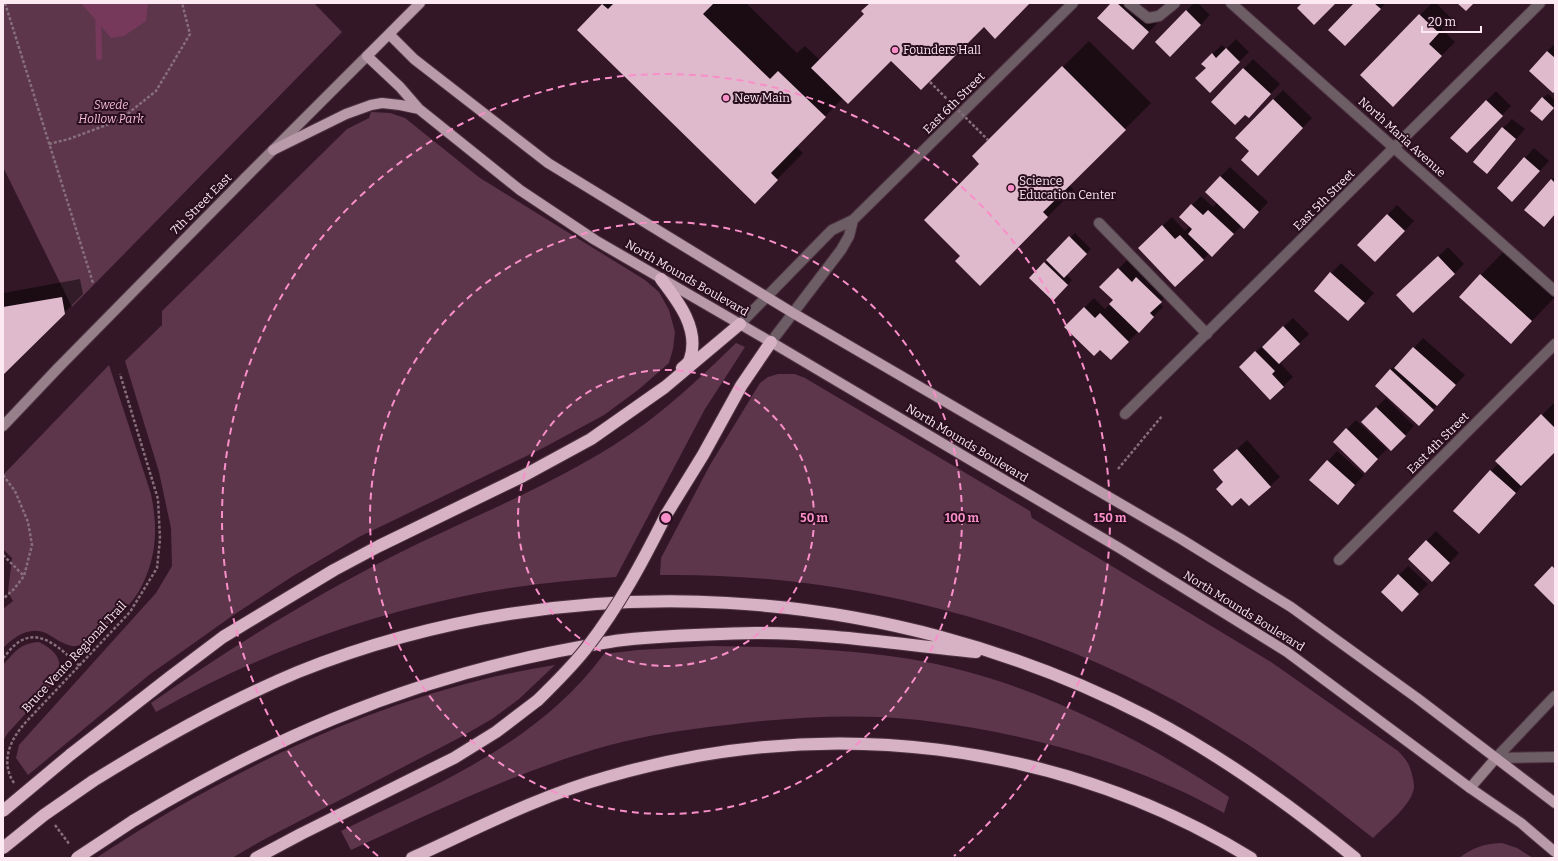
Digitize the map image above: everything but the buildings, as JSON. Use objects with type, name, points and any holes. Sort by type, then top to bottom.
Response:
[{"type":"highway","points":[[661,279],[678,301],[688,320],[692,340],[690,360],[666,387]]},
{"type":"highway","points":[[3,811],[70,756],[223,637],[334,570],[379,546],[523,476],[604,431],[666,387],[740,324]]},
{"type":"highway","points":[[256,858],[349,809],[454,758],[496,732],[538,700],[587,647],[609,617],[631,582],[666,515],[703,456],[741,386],[771,342]]},
{"type":"highway","points":[[3,848],[44,815],[92,781],[207,714],[301,671],[348,654],[417,634],[474,621],[520,613],[570,606],[628,602],[710,602],[814,610],[902,626],[999,654],[1047,671],[1101,694],[1179,734],[1234,767],[1276,795],[1354,858]]},
{"type":"highway","points":[[74,853],[184,791],[295,734],[378,701],[468,672],[569,649],[637,639],[758,633],[831,637],[999,654]]},
{"type":"highway","points":[[412,858],[531,804],[606,777],[670,761],[724,751],[819,743],[864,743],[908,746],[995,758],[1036,768],[1102,788],[1164,812],[1205,832],[1251,858]]},
{"type":"main road","name":"7th Street East","points":[[3,426],[245,178],[420,3]]},
{"type":"main road","name":"North Mounds Boulevard","points":[[389,34],[414,59],[548,163],[793,313],[1168,532],[1290,607],[1417,698],[1555,803]]},
{"type":"main road","name":"North Mounds Boulevard","points":[[367,56],[419,109],[520,190],[595,240],[1121,549],[1287,652],[1521,824],[1555,852]]},
{"type":"main road","points":[[273,150],[346,114],[371,104],[382,103],[419,109]]},
{"type":"main road","points":[[1470,788],[1496,758]]},
{"type":"street","name":"East 6th Street","points":[[740,324],[829,232],[853,220],[1073,3]]},
{"type":"street","points":[[1129,3],[1148,18],[1159,16],[1175,3]]},
{"type":"street","name":"North Maria Avenue","points":[[1230,3],[1555,291]]},
{"type":"street","name":"East 5th Street","points":[[1125,414],[1540,3]]},
{"type":"street","name":"East 6th Street","points":[[771,342],[844,244],[849,236],[853,220]]},
{"type":"street","points":[[1099,223],[1207,334]]},
{"type":"street","name":"East 4th Street","points":[[1339,560],[1555,344]]},
{"type":"street","points":[[1496,758],[1555,696]]},
{"type":"street","points":[[1496,758],[1555,757]]},
{"type":"path","points":[[4,3],[92,283]]},
{"type":"path","points":[[48,144],[69,139],[120,120],[156,91],[190,34],[182,3]]},
{"type":"path","points":[[930,82],[988,140]]},
{"type":"path","name":"Bruce Vento Regional Trail","points":[[15,784],[10,779],[4,768],[5,755],[11,740],[25,723],[130,612],[157,568],[160,548],[158,499],[120,374]]},
{"type":"path","points":[[1118,469],[1162,416]]},
{"type":"path","points":[[3,475],[15,491],[28,522],[32,545],[24,576],[14,589],[3,599]]},
{"type":"path","points":[[3,555],[24,576]]},
{"type":"path","points":[[3,658],[16,644],[25,639],[36,637],[46,639],[80,666]]},
{"type":"path","points":[[50,820],[60,831],[74,853]]},
{"type":"green space","name":"Swede Hollow Park","points":[[3,3],[314,3],[342,32],[72,307],[3,167]]},
{"type":"green space","points":[[371,112],[390,113],[405,118],[480,178],[645,280],[659,292],[669,310],[675,332],[673,349],[669,363],[638,390],[604,415],[543,448],[359,537],[293,576],[232,616],[149,675],[28,775],[16,758],[19,745],[156,593],[172,566],[171,528],[159,472],[125,361],[162,325],[162,311],[347,129],[369,118]]},
{"type":"green space","points":[[736,343],[745,347],[705,409],[616,577],[488,591],[408,609],[370,620],[296,645],[260,660],[190,693],[156,712],[151,703],[272,624],[365,570],[556,478],[617,443],[646,423],[669,404]]},
{"type":"green space","points":[[109,365],[151,494],[155,519],[155,532],[153,555],[145,579],[139,591],[126,608],[99,634],[87,643],[76,646],[67,645],[43,632],[31,631],[16,637],[3,648],[3,609],[13,601],[8,592],[12,558],[3,549],[3,475]]},
{"type":"green space","points":[[778,374],[795,374],[805,378],[1030,511],[1032,518],[1271,662],[1398,751],[1409,764],[1413,779],[1414,787],[1409,800],[1398,814],[1373,838],[1266,756],[1164,695],[1097,663],[1027,635],[955,613],[882,596],[808,584],[734,577],[660,575],[661,558],[710,465],[760,383],[768,377]]},
{"type":"green space","points":[[39,642],[54,652],[60,665],[59,677],[7,734],[3,741],[3,665],[22,646]]},
{"type":"green space","points":[[711,646],[810,649],[885,655],[952,668],[994,680],[1036,694],[1116,731],[1155,752],[1229,797],[1224,813],[1179,790],[1117,765],[1052,745],[985,730],[952,724],[895,718],[847,716],[799,718],[683,730],[610,745],[544,766],[511,779],[447,806],[351,850],[341,831],[450,778],[517,737],[548,713],[577,685],[604,654],[638,650]]},
{"type":"green space","points":[[555,665],[519,699],[492,719],[459,738],[263,840],[232,858],[96,858],[202,793],[315,737],[374,713],[434,693],[494,677]]},
{"type":"green space","points":[[1502,843],[1517,848],[1533,858],[1459,858],[1469,851],[1479,847]]},
{"type":"shaded area","points":[[81,3],[148,3],[146,21],[124,36],[111,38]]},
{"type":"waterway","points":[[98,3],[99,57]]},
{"type":"place","name":"Founders Hall","points":[[895,50]]},
{"type":"place","name":"New Main","points":[[726,98]]},
{"type":"place","name":"Science Education Center","points":[[1011,188]]}]
